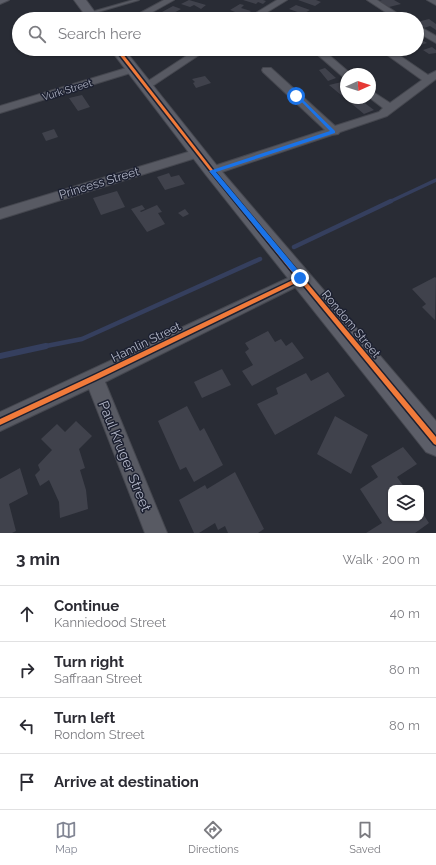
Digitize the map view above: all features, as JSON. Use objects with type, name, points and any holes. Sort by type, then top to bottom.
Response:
[{"type":"street","points":[[80,0],[89,12]]},
{"type":"street","points":[[147,12],[170,0]]},
{"type":"street","points":[[262,12],[283,0]]},
{"type":"street","points":[[371,0],[391,12]]},
{"type":"street","points":[[431,0],[436,3]]},
{"type":"street","points":[[424,32],[436,40]]},
{"type":"street","name":"Rondom Street","points":[[122,56],[147,85],[212,171],[436,442]]},
{"type":"street","points":[[147,85],[192,56]]},
{"type":"street","points":[[324,56],[340,69]]},
{"type":"street","points":[[212,171],[334,132],[370,119],[391,109],[432,77],[396,56]]},
{"type":"street","name":"Vurk Street","points":[[0,110],[133,70]]},
{"type":"street","points":[[267,70],[334,132]]},
{"type":"street","points":[[376,98],[391,109]]},
{"type":"street","name":"Princess Street","points":[[0,214],[198,153]]},
{"type":"street","name":"Hamlin Street","points":[[0,422],[300,278]]},
{"type":"street","name":"Paul Kruger Street","points":[[94,378],[156,533]]},
{"type":"lane","points":[[103,12],[137,0]]},
{"type":"building","points":[[189,0],[206,5],[201,9],[194,5],[190,7],[181,4]]},
{"type":"building","points":[[243,0],[266,1],[263,4],[258,2],[256,4]]},
{"type":"building","points":[[298,0],[316,0],[321,2],[315,6]]},
{"type":"building","points":[[394,0],[401,4],[389,7],[379,1]]},
{"type":"building","points":[[240,4],[244,5],[241,8],[251,11],[235,12],[230,10]]},
{"type":"building","points":[[296,5],[310,10],[306,12],[297,12],[289,9]]},
{"type":"building","points":[[173,6],[181,9],[176,12],[162,12]]},
{"type":"building","points":[[429,19],[436,24],[436,30],[430,26],[424,28],[424,20]]},
{"type":"building","points":[[432,47],[436,50],[436,53],[429,54],[424,50]]},
{"type":"building","points":[[325,68],[336,78],[328,81],[319,70]]},
{"type":"building","points":[[205,76],[211,83],[196,88],[193,83],[195,82],[192,79]]},
{"type":"building","points":[[340,82],[340,94],[329,85]]},
{"type":"building","points":[[82,95],[90,107],[78,111],[69,98]]},
{"type":"building","points":[[352,104],[366,104],[374,110],[364,114]]},
{"type":"building","points":[[54,129],[58,137],[46,141],[42,133]]},
{"type":"building","points":[[169,173],[171,177],[179,175],[185,184],[165,190],[157,177]]},
{"type":"building","points":[[117,191],[125,207],[101,215],[93,198]]},
{"type":"building","points":[[142,205],[145,209],[140,211],[141,212],[157,205],[162,212],[158,213],[165,224],[147,232],[131,209]]},
{"type":"building","points":[[185,209],[189,214],[183,217],[178,213]]},
{"type":"building","points":[[435,277],[435,320],[422,307],[426,304],[412,289]]},
{"type":"building","points":[[268,331],[275,342],[281,339],[286,346],[292,342],[304,358],[252,386],[242,371],[253,365],[245,352],[249,349],[245,343]]},
{"type":"building","points":[[222,369],[231,385],[202,398],[194,382]]},
{"type":"building","points":[[328,372],[345,396],[275,435],[257,404],[278,394],[276,388],[306,373],[311,381]]},
{"type":"building","points":[[187,406],[200,431],[204,428],[223,465],[194,482],[186,467],[180,470],[158,421]]},
{"type":"building","points":[[335,416],[368,435],[351,474],[317,454]]},
{"type":"building","points":[[76,421],[92,436],[79,449],[85,468],[80,470],[86,490],[88,509],[60,518],[59,502],[49,480],[40,486],[35,475],[40,470],[38,465],[52,450],[41,439],[57,424],[65,432]]},
{"type":"building","points":[[403,447],[417,464],[397,477],[403,485],[388,485],[388,521],[424,521],[424,516],[429,523],[415,533],[366,533],[382,523],[360,489],[378,477],[371,466]]},
{"type":"building","points":[[20,468],[28,494],[9,504],[16,531],[12,533],[0,533],[0,479]]},
{"type":"building","points":[[235,472],[264,529],[258,533],[228,533],[225,526],[218,530],[215,523],[199,533],[194,533],[179,500],[205,485],[207,489]]},
{"type":"waterway","points":[[389,202],[436,180]]},
{"type":"waterway","points":[[294,247],[391,201]]},
{"type":"waterway","points":[[45,346],[82,339],[260,259]]},
{"type":"waterway","points":[[0,356],[45,346]]},
{"type":"cycle path","points":[[122,56],[212,171],[436,442]]},
{"type":"cycle path","points":[[0,422],[301,278]]},
{"type":"route","points":[[296,96],[334,132],[212,171],[300,278]]}]
